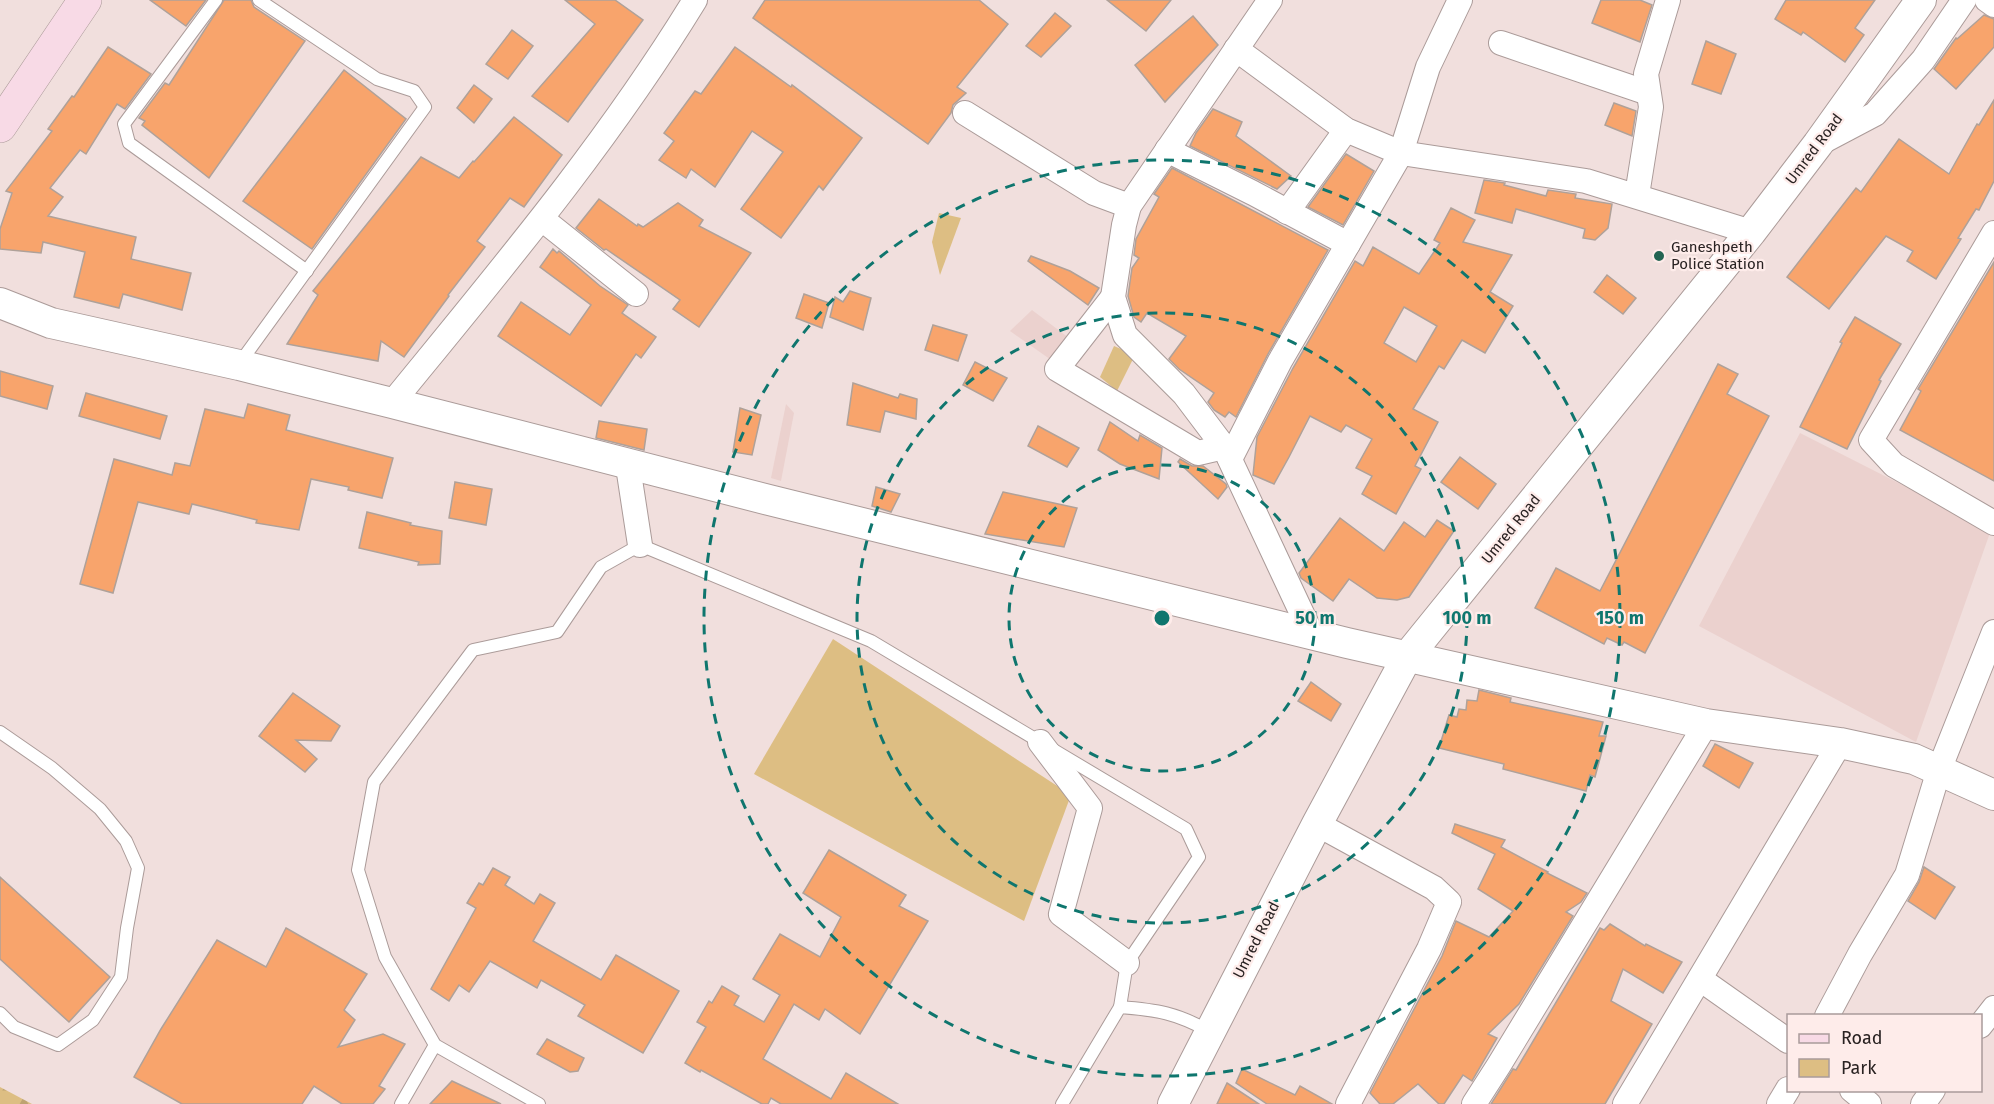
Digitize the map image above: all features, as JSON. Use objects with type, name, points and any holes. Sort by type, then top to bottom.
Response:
[{"type":"main road","points":[[0,86],[59,0]]},
{"type":"main road","points":[[0,126],[84,0]]},
{"type":"street","points":[[392,403],[542,219],[662,54],[695,0]]},
{"type":"street","points":[[1270,0],[1129,206],[1113,297],[1125,335],[1184,394],[1227,453],[1312,634]]},
{"type":"street","points":[[1227,453],[1401,153],[1428,67],[1460,0]]},
{"type":"street","points":[[1637,195],[1651,107],[1646,74],[1668,0]]},
{"type":"street","name":"Umred Road","points":[[1173,1104],[1317,824],[1407,657],[1751,232],[1818,144],[1921,0]]},
{"type":"street","points":[[1818,144],[1875,114],[1923,60],[1964,0]]},
{"type":"street","points":[[1987,0],[1994,5]]},
{"type":"street","points":[[1501,43],[1648,93]]},
{"type":"street","points":[[1236,50],[1346,130],[1401,153],[1586,180],[1751,232]]},
{"type":"street","points":[[965,113],[1094,193],[1129,206]]},
{"type":"street","points":[[1287,212],[1346,130]]},
{"type":"street","points":[[1167,150],[1347,244]]},
{"type":"street","points":[[542,219],[636,294]]},
{"type":"street","points":[[1994,233],[1871,440],[1894,465],[1994,523]]},
{"type":"street","points":[[1113,297],[1057,369],[1198,453],[1227,453]]},
{"type":"street","points":[[0,303],[51,323],[239,365],[769,501],[1407,657],[1706,724],[1840,743],[1914,759],[1994,795]]},
{"type":"street","points":[[629,473],[640,545]]},
{"type":"street","points":[[1828,1014],[1860,954],[1907,875],[1939,770],[1994,632]]},
{"type":"street","points":[[1474,1104],[1706,724]]},
{"type":"street","points":[[1040,742],[1090,808],[1061,914],[1127,963]]},
{"type":"street","points":[[1625,1104],[1840,743]]},
{"type":"street","points":[[1317,824],[1434,888],[1449,902],[1429,949],[1348,1104]]},
{"type":"street","points":[[1700,979],[1787,1040]]},
{"type":"street","points":[[1982,1023],[1994,1008]]},
{"type":"street","points":[[1779,1104],[1787,1091]]},
{"type":"street","points":[[1854,1092],[1869,1104]]},
{"type":"lane","points":[[216,0],[124,124],[129,143],[307,271]]},
{"type":"lane","points":[[239,365],[425,107],[414,91],[377,80],[259,0]]},
{"type":"lane","points":[[539,1104],[435,1045],[385,957],[358,870],[374,782],[473,650],[557,632],[601,567],[640,545],[871,641],[1186,829],[1200,857],[1127,963],[1120,1007],[1062,1104]]},
{"type":"lane","points":[[0,732],[52,768],[100,809],[126,841],[138,868],[127,928],[122,976],[93,1020],[57,1046],[14,1027],[0,1013]]},
{"type":"lane","points":[[1120,1007],[1152,1009],[1183,1017],[1209,1031]]},
{"type":"lane","points":[[401,1104],[435,1045]]},
{"type":"shaded area","points":[[1032,310],[1069,338],[1054,362],[1010,331]]},
{"type":"shaded area","points":[[786,404],[794,413],[781,481],[771,478]]},
{"type":"shaded area","points":[[1800,433],[1991,530],[1916,742],[1699,626]]},
{"type":"green space","points":[[939,213],[961,218],[940,275],[932,242]]},
{"type":"green space","points":[[1114,346],[1135,355],[1117,391],[1100,377]]},
{"type":"green space","points":[[833,639],[1071,795],[1024,921],[754,774]]},
{"type":"green space","points":[[0,1087],[32,1104],[0,1104]]},
{"type":"building","points":[[150,0],[206,0],[186,26]]},
{"type":"building","points":[[224,0],[251,0],[254,7],[305,41],[209,178],[142,125],[145,121],[139,118],[165,83],[169,85]]},
{"type":"building","points":[[565,0],[615,0],[643,20],[568,122],[532,96],[595,24]]},
{"type":"building","points":[[765,0],[979,0],[1008,24],[957,87],[966,93],[953,105],[951,113],[928,144],[753,18]]},
{"type":"building","points":[[1107,0],[1171,0],[1146,31]]},
{"type":"building","points":[[1601,0],[1640,0],[1652,5],[1640,42],[1592,23]]},
{"type":"building","points":[[1786,0],[1875,0],[1855,28],[1864,35],[1845,62],[1803,32],[1801,35],[1775,19]]},
{"type":"building","points":[[1055,13],[1071,26],[1041,57],[1026,46]]},
{"type":"building","points":[[1984,15],[1994,19],[1994,47],[1956,89],[1934,69],[1956,38]]},
{"type":"building","points":[[1193,16],[1218,45],[1165,102],[1135,65]]},
{"type":"building","points":[[512,30],[533,46],[508,79],[486,64]]},
{"type":"building","points":[[1706,41],[1736,54],[1721,94],[1692,84]]},
{"type":"building","points":[[108,47],[151,74],[125,109],[117,104],[86,154],[80,150],[50,188],[63,197],[48,216],[136,237],[131,259],[191,273],[182,310],[123,294],[119,308],[74,297],[85,252],[43,242],[41,253],[0,249],[0,229],[12,193],[6,191],[52,131],[48,129],[72,96],[74,97]]},
{"type":"building","points":[[735,47],[791,87],[792,85],[862,138],[823,190],[819,186],[781,238],[741,209],[783,152],[752,131],[715,187],[691,169],[686,178],[659,160],[674,141],[664,133],[695,91],[701,94]]},
{"type":"building","points":[[344,70],[406,119],[312,249],[243,201]]},
{"type":"building","points":[[474,85],[492,99],[474,123],[457,108]]},
{"type":"building","points":[[1994,100],[1994,181],[1979,210],[1976,209],[1958,238],[1961,239],[1936,279],[1907,261],[1913,251],[1886,236],[1829,309],[1787,277],[1856,188],[1861,192],[1899,139],[1949,174],[1977,124],[1979,125]]},
{"type":"building","points":[[1614,103],[1636,111],[1632,136],[1605,125]]},
{"type":"building","points":[[1213,109],[1242,122],[1236,136],[1291,176],[1277,189],[1190,146]]},
{"type":"building","points":[[514,117],[562,155],[524,207],[510,198],[477,241],[485,247],[404,357],[381,341],[378,361],[287,344],[318,295],[313,291],[421,157],[459,178]]},
{"type":"building","points":[[1346,154],[1374,171],[1343,225],[1308,207]]},
{"type":"building","points":[[1172,168],[1328,250],[1268,354],[1236,417],[1229,412],[1225,417],[1214,410],[1208,402],[1214,393],[1179,369],[1169,359],[1186,336],[1147,313],[1141,322],[1134,317],[1128,296],[1132,268],[1139,258],[1134,255],[1136,239],[1159,197],[1154,194]]},
{"type":"building","points":[[1484,180],[1505,183],[1504,185],[1546,196],[1548,190],[1576,194],[1575,198],[1612,204],[1608,228],[1595,240],[1583,238],[1585,229],[1516,209],[1512,223],[1475,213]]},
{"type":"building","points":[[599,199],[637,226],[638,224],[643,227],[678,203],[703,220],[699,226],[751,253],[699,327],[673,309],[680,300],[606,249],[604,250],[576,228]]},
{"type":"building","points":[[1451,208],[1475,220],[1463,242],[1512,255],[1490,292],[1513,306],[1485,353],[1462,340],[1444,369],[1439,366],[1413,409],[1438,422],[1415,466],[1421,469],[1396,514],[1362,494],[1372,476],[1356,468],[1372,439],[1346,425],[1341,432],[1310,416],[1274,484],[1253,475],[1257,437],[1293,368],[1355,261],[1363,266],[1373,247],[1419,274],[1440,243],[1434,240]],"holes":[[[1404,307],[1437,326],[1416,362],[1384,343]]]},
{"type":"building","points":[[553,249],[557,253],[559,251],[600,286],[628,305],[622,313],[656,337],[641,358],[636,354],[601,406],[498,336],[521,302],[570,335],[591,305],[540,267]]},
{"type":"building","points":[[1031,256],[1070,271],[1099,288],[1088,305],[1028,261]]},
{"type":"building","points":[[1994,262],[1994,481],[1900,430],[1921,391],[1918,389]]},
{"type":"building","points":[[1607,275],[1636,298],[1623,314],[1594,292]]},
{"type":"building","points":[[850,291],[871,298],[863,330],[830,317],[835,297],[843,302]]},
{"type":"building","points":[[804,294],[829,303],[822,328],[796,318]]},
{"type":"building","points":[[1855,317],[1901,344],[1879,380],[1881,381],[1847,449],[1800,427],[1842,343],[1840,342]]},
{"type":"building","points":[[933,325],[967,335],[958,361],[925,350]]},
{"type":"building","points":[[975,362],[1007,378],[993,401],[963,385]]},
{"type":"building","points":[[1718,364],[1738,374],[1727,394],[1769,416],[1645,653],[1624,642],[1622,645],[1607,638],[1604,644],[1535,608],[1556,568],[1600,591]]},
{"type":"building","points":[[0,371],[53,386],[47,409],[0,396]]},
{"type":"building","points":[[853,383],[898,398],[900,394],[917,399],[916,419],[885,411],[880,432],[847,425]]},
{"type":"building","points":[[86,393],[167,416],[160,439],[79,416]]},
{"type":"building","points":[[248,404],[290,415],[286,430],[393,458],[382,498],[348,490],[349,487],[311,479],[299,530],[256,523],[257,520],[192,504],[189,514],[138,502],[113,593],[80,584],[114,459],[172,475],[175,463],[190,466],[205,409],[244,418]]},
{"type":"building","points":[[740,408],[761,415],[752,455],[733,452]]},
{"type":"building","points":[[599,421],[647,429],[644,450],[596,438]]},
{"type":"building","points":[[1110,422],[1138,441],[1140,435],[1162,448],[1159,479],[1120,464],[1098,450]]},
{"type":"building","points":[[1038,426],[1079,448],[1067,467],[1028,446]]},
{"type":"building","points":[[1460,457],[1496,484],[1478,509],[1441,482]]},
{"type":"building","points":[[1180,459],[1192,466],[1203,466],[1226,484],[1227,487],[1218,499],[1178,462]]},
{"type":"building","points":[[455,482],[492,489],[486,525],[449,518]]},
{"type":"building","points":[[876,487],[900,494],[891,512],[872,506]]},
{"type":"building","points":[[1003,492],[1077,508],[1064,547],[985,534]]},
{"type":"building","points":[[367,512],[411,523],[410,525],[442,531],[440,564],[418,565],[419,562],[359,548]]},
{"type":"building","points":[[1340,518],[1384,551],[1404,522],[1425,537],[1437,520],[1454,531],[1409,597],[1397,600],[1377,598],[1349,579],[1333,601],[1301,578],[1299,573]]},
{"type":"building","points":[[1311,682],[1341,704],[1331,721],[1298,701]]},
{"type":"building","points":[[1479,690],[1511,698],[1510,702],[1603,722],[1599,736],[1606,736],[1595,777],[1590,775],[1586,791],[1503,769],[1504,764],[1439,748],[1449,715],[1457,717],[1459,709],[1466,710],[1467,700],[1477,701]]},
{"type":"building","points":[[293,693],[340,726],[331,741],[296,740],[317,759],[305,772],[259,736]]},
{"type":"building","points":[[1715,744],[1753,763],[1739,788],[1703,766]]},
{"type":"building","points":[[1455,824],[1505,840],[1501,847],[1587,893],[1581,902],[1566,912],[1573,916],[1519,1004],[1488,1034],[1497,1038],[1472,1081],[1463,1075],[1444,1104],[1439,1104],[1418,1084],[1393,1104],[1380,1104],[1370,1093],[1442,956],[1456,921],[1489,937],[1513,911],[1478,889],[1495,854],[1452,833]]},
{"type":"building","points":[[829,850],[906,895],[899,906],[928,921],[860,1034],[825,1009],[819,1020],[794,1004],[763,1059],[831,1099],[846,1073],[898,1104],[781,1104],[771,1098],[768,1104],[762,1104],[685,1063],[706,1027],[697,1022],[709,1001],[712,1003],[722,986],[739,996],[734,1005],[764,1022],[780,995],[753,979],[780,934],[820,957],[841,917],[803,893]]},
{"type":"building","points":[[1924,867],[1955,887],[1935,919],[1908,901],[1919,882]]},
{"type":"building","points":[[493,868],[510,877],[505,885],[534,904],[540,894],[555,903],[533,941],[601,980],[616,955],[679,991],[643,1053],[578,1016],[585,1005],[541,980],[537,988],[490,961],[469,992],[459,985],[449,1001],[431,989],[476,908],[467,903],[479,883],[483,885]]},
{"type":"building","points":[[0,877],[110,977],[69,1022],[0,959]]},
{"type":"building","points":[[1610,924],[1645,946],[1646,944],[1682,962],[1663,993],[1623,969],[1611,1001],[1652,1024],[1605,1104],[1491,1104],[1513,1069],[1516,1070],[1600,928],[1604,930]]},
{"type":"building","points":[[286,928],[367,974],[344,1010],[355,1020],[338,1047],[383,1034],[405,1044],[379,1086],[385,1089],[373,1104],[342,1104],[314,1086],[302,1104],[182,1104],[134,1077],[217,940],[266,967]]},
{"type":"building","points":[[547,1039],[584,1058],[578,1071],[570,1072],[537,1054]]},
{"type":"building","points":[[1242,1069],[1295,1095],[1300,1086],[1332,1104],[1267,1104],[1236,1083]]},
{"type":"building","points":[[452,1081],[501,1104],[430,1104]]},
{"type":"building","points":[[1227,1083],[1259,1104],[1217,1104]]},
{"type":"place","name":"Ganeshpeth Police Station","points":[[1659,256]]}]
